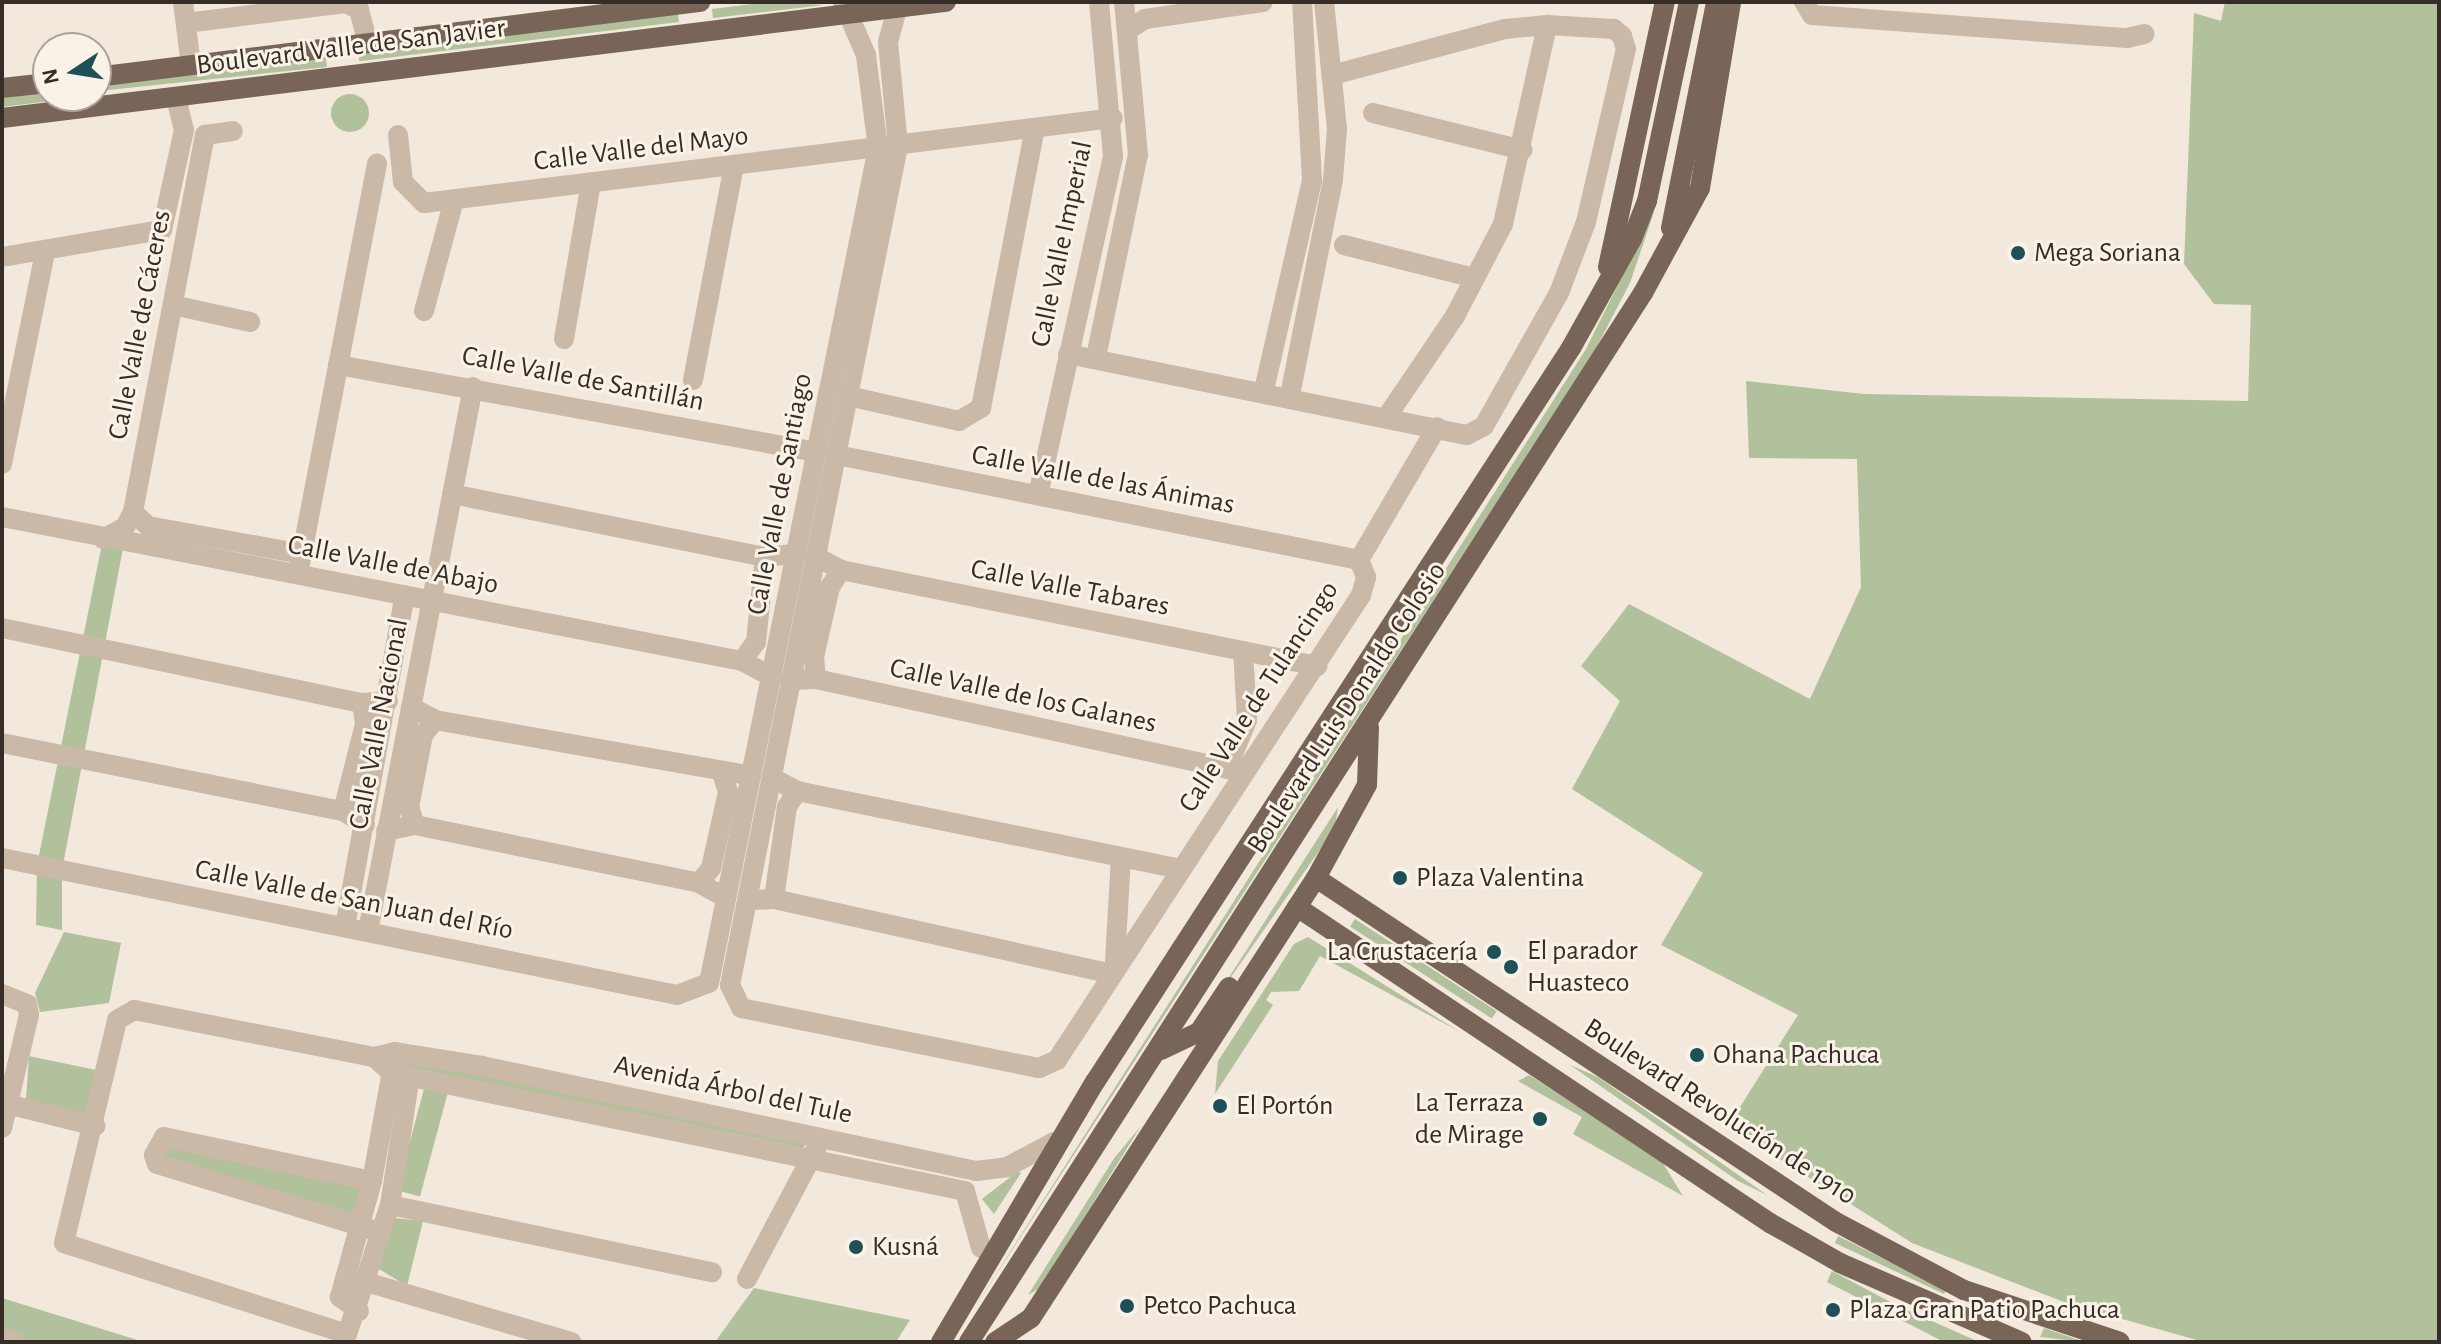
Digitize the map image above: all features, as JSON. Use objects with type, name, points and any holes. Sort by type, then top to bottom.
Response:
[{"type":"main road","name":"Boulevard Valle de San Javier","points":[[2,118],[698,32],[844,8],[946,2]]},
{"type":"main road","name":"Boulevard Luis Donaldo Colosio","points":[[1604,286],[1665,2]]},
{"type":"main road","name":"Boulevard Luis Donaldo Colosio","points":[[941,1342],[1076,1115],[1632,239],[1659,151],[1689,2]]},
{"type":"main road","name":"Boulevard Luis Donaldo Colosio","points":[[1668,244],[1716,2]]},
{"type":"main road","name":"Boulevard Luis Donaldo Colosio","points":[[969,1342],[1160,1051],[1369,723],[1700,188],[1731,2]]},
{"type":"main road","name":"Boulevard Valle de San Javier","points":[[112,75],[696,3]]},
{"type":"main road","points":[[696,3],[698,32]]},
{"type":"main road","points":[[2,88],[32,85]]},
{"type":"main road","points":[[995,1342],[1031,1318],[1316,878],[1367,785],[1369,723]]},
{"type":"main road","name":"Boulevard Revolución de 1910","points":[[1316,878],[1836,1222],[2002,1303],[2120,1342]]},
{"type":"main road","points":[[1160,1051],[1199,1032],[1278,914],[1297,907]]},
{"type":"main road","name":"Boulevard Revolución de 1910","points":[[1297,907],[1770,1223],[1840,1263],[2022,1342]]},
{"type":"main road","name":"Boulevard Luis Donaldo Colosio","points":[[926,1342],[1027,1170],[1076,1115]]},
{"type":"main road","name":"Boulevard Luis Donaldo Colosio","points":[[984,1342],[1054,1231],[1063,1196]]},
{"type":"main road","points":[[1991,1330],[2002,1303]]},
{"type":"street","name":"Calle Valle Imperial","points":[[1038,495],[1113,156],[1113,118],[1099,2]]},
{"type":"street","name":"Calle Valle Imperial","points":[[1096,357],[1138,155],[1124,2]]},
{"type":"street","points":[[1128,30],[1145,19],[1263,2]]},
{"type":"street","points":[[1264,390],[1312,180],[1302,2]]},
{"type":"street","points":[[1290,395],[1333,179],[1332,75],[1324,2]]},
{"type":"street","points":[[1804,2],[1812,15],[2127,38],[2145,34]]},
{"type":"street","points":[[191,65],[185,12],[355,4],[368,43]]},
{"type":"street","name":"Calle Valle de Santiago","points":[[827,454],[848,396],[888,147],[889,35],[900,5]]},
{"type":"street","name":"Calle Valle de Santiago","points":[[694,993],[709,983],[751,776],[780,678],[888,147],[861,39],[844,8]]},
{"type":"street","points":[[1068,354],[1290,395],[1467,435],[1484,426],[1559,293],[1586,222],[1626,49],[1622,36],[1614,29],[1547,25],[1332,75]]},
{"type":"street","points":[[1388,415],[1474,278],[1503,224],[1522,150],[1547,25]]},
{"type":"street","points":[[861,39],[889,35]]},
{"type":"street","name":"Calle Valle de Cáceres","points":[[45,253],[162,230],[184,130],[176,97]]},
{"type":"street","points":[[1373,113],[1522,150]]},
{"type":"street","name":"Calle Valle del Mayo","points":[[398,135],[411,196],[454,200],[1113,118]]},
{"type":"street","points":[[848,396],[959,421],[981,408],[1035,128]]},
{"type":"street","name":"Calle Valle de Cáceres","points":[[133,512],[205,135],[233,131]]},
{"type":"street","points":[[300,564],[377,164]]},
{"type":"street","points":[[693,380],[734,165]]},
{"type":"street","points":[[564,339],[591,182]]},
{"type":"street","points":[[424,311],[454,200]]},
{"type":"street","points":[[1344,245],[1474,278]]},
{"type":"street","points":[[2,257],[45,253],[2,464]]},
{"type":"street","points":[[173,305],[250,322]]},
{"type":"street","name":"Calle Valle de Santillán","points":[[338,365],[473,387],[827,454]]},
{"type":"street","name":"Calle Valle Nacional","points":[[368,931],[473,387]]},
{"type":"street","name":"Calle Valle de Tulancingo","points":[[732,998],[741,1008],[1039,1068],[1057,1060],[1112,968],[1181,869],[1235,770],[1317,666],[1361,595],[1366,577],[1359,560],[1437,427]]},
{"type":"street","name":"Calle Valle de las Ánimas","points":[[827,454],[1359,560]]},
{"type":"street","points":[[452,494],[765,557],[805,555]]},
{"type":"street","points":[[103,539],[125,527],[133,512]]},
{"type":"street","name":"Calle Valle de Abajo","points":[[133,512],[148,526],[300,564],[405,595],[742,661],[780,678]]},
{"type":"street","name":"Calle Valle de Abajo","points":[[2,517],[103,539],[300,564]]},
{"type":"street","name":"Calle Valle Tabares","points":[[805,555],[841,570],[1317,666]]},
{"type":"street","points":[[742,661],[756,642],[765,557]]},
{"type":"street","points":[[816,679],[814,657],[841,570]]},
{"type":"street","name":"Calle Valle Nacional","points":[[345,927],[377,764],[405,595]]},
{"type":"street","points":[[2,628],[362,703],[388,701]]},
{"type":"street","points":[[1235,770],[1247,720],[1243,651]]},
{"type":"street","name":"Calle Valle de Santiago","points":[[732,998],[747,900],[772,778],[780,678]]},
{"type":"street","name":"Calle Valle de los Galanes","points":[[780,678],[816,679],[1235,770]]},
{"type":"street","points":[[343,811],[365,724],[362,703]]},
{"type":"street","points":[[411,707],[435,720],[723,776],[751,776]]},
{"type":"street","points":[[415,825],[409,807],[423,735],[435,720]]},
{"type":"street","points":[[2,743],[343,811],[365,825]]},
{"type":"street","points":[[377,764],[399,768]]},
{"type":"street","points":[[699,883],[718,838],[728,792],[723,776]]},
{"type":"street","points":[[772,778],[797,791],[1181,869]]},
{"type":"street","points":[[774,899],[787,807],[797,791]]},
{"type":"street","points":[[386,831],[415,825],[699,883],[726,898]]},
{"type":"street","points":[[739,836],[760,840]]},
{"type":"street","name":"Calle Valle de San Juan del Río","points":[[2,858],[694,993]]},
{"type":"street","points":[[747,900],[774,899],[1112,968],[1121,858]]},
{"type":"street","points":[[2,994],[27,1004],[29,1015],[11,1105],[2,1128]]},
{"type":"street","points":[[390,1142],[372,1181],[366,1282],[355,1328],[336,1333],[71,1250],[63,1232],[95,1126],[117,1020],[134,1010],[374,1057],[401,1074]]},
{"type":"street","points":[[359,1311],[340,1297],[370,1230],[390,1205],[390,1142],[401,1074],[395,1052],[374,1057]]},
{"type":"street","name":"Avenida Árbol del Tule","points":[[395,1052],[846,1141],[976,1171],[1007,1167],[1054,1142]]},
{"type":"street","name":"Avenida Árbol del Tule","points":[[401,1074],[814,1156],[965,1191]]},
{"type":"street","points":[[11,1105],[95,1126]]},
{"type":"street","points":[[747,1279],[814,1156],[821,1136]]},
{"type":"street","points":[[370,1230],[157,1164],[157,1142],[164,1137],[372,1181]]},
{"type":"street","points":[[838,1162],[846,1141]]},
{"type":"street","points":[[976,1171],[965,1191],[981,1248]]},
{"type":"street","points":[[390,1205],[712,1272]]},
{"type":"street","points":[[366,1282],[571,1342]]},
{"type":"street","points":[[2,1336],[15,1342]]},
{"type":"green space","points":[[768,2],[825,5],[713,18],[712,9]]},
{"type":"green space","points":[[2225,2],[2439,4],[2439,1342],[2204,1342],[2069,1304],[1912,1243],[1728,1126],[1798,1015],[1661,945],[1703,873],[1572,789],[1620,701],[1581,666],[1629,604],[1810,699],[1861,587],[1857,459],[1749,458],[1746,381],[1864,394],[2248,401],[2251,305],[2214,304],[2184,264],[2194,13],[2221,21]]},
{"type":"green space","points":[[678,14],[679,22],[359,61],[358,53]]},
{"type":"green space","points":[[326,58],[327,67],[112,90],[112,80]]},
{"type":"green space","points":[[32,94],[32,103],[2,107],[2,98]]},
{"type":"green space","points":[[350,94],[364,99],[369,113],[364,127],[350,132],[336,127],[331,113],[336,99]]},
{"type":"green space","points":[[1654,212],[1630,283],[1593,354],[970,1315],[1586,349]]},
{"type":"green space","points":[[103,539],[124,543],[62,870],[62,930],[36,925],[37,865]]},
{"type":"green space","points":[[1338,807],[1335,828],[1210,1007]]},
{"type":"green space","points":[[1355,919],[1497,1011],[1492,1019],[1350,927]]},
{"type":"green space","points":[[64,932],[121,943],[109,1003],[40,1012],[35,993]]},
{"type":"green space","points":[[1308,937],[1460,1032],[1320,956],[1299,991],[1271,992],[1266,1000],[1273,1005],[1215,1094],[1218,1061],[1294,944]]},
{"type":"green space","points":[[29,1056],[96,1070],[87,1115],[26,1099]]},
{"type":"green space","points":[[404,1059],[806,1139],[804,1148],[403,1066]]},
{"type":"green space","points":[[1570,1065],[1598,1077],[1767,1195],[1738,1181]]},
{"type":"green space","points":[[1529,1075],[1661,1160],[1683,1196],[1573,1134],[1582,1117],[1518,1081]]},
{"type":"green space","points":[[425,1085],[448,1091],[420,1196],[397,1190]]},
{"type":"green space","points":[[1141,1126],[1040,1288],[1028,1295],[1115,1157]]},
{"type":"green space","points":[[166,1146],[361,1187],[354,1214],[163,1157]]},
{"type":"green space","points":[[1018,1171],[1021,1173],[994,1214],[982,1199]]},
{"type":"green space","points":[[393,1218],[423,1221],[407,1286],[379,1269]]},
{"type":"green space","points":[[1838,1236],[1946,1290],[1944,1294],[1835,1243]]},
{"type":"green space","points":[[1832,1271],[1896,1305],[1979,1342],[1944,1342],[1827,1282]]},
{"type":"green space","points":[[754,1288],[910,1320],[896,1342],[715,1342]]},
{"type":"green space","points":[[2,1298],[144,1342],[28,1342],[2,1330]]},
{"type":"green space","points":[[2044,1328],[2085,1342],[2040,1337]]},
{"type":"place","name":"Mega Soriana","points":[[2018,253]]},
{"type":"place","name":"Plaza Valentina","points":[[1400,878]]},
{"type":"place","name":"La Crustacería","points":[[1494,952]]},
{"type":"place","name":"El parador Huasteco","points":[[1511,967]]},
{"type":"place","name":"Ohana Pachuca","points":[[1697,1055]]},
{"type":"place","name":"El Portón","points":[[1220,1106]]},
{"type":"place","name":"La Terraza de Mirage","points":[[1540,1119]]},
{"type":"place","name":"Kusná","points":[[856,1247]]},
{"type":"place","name":"Petco Pachuca","points":[[1127,1306]]},
{"type":"place","name":"Plaza Gran Patio Pachuca","points":[[1833,1310]]}]
